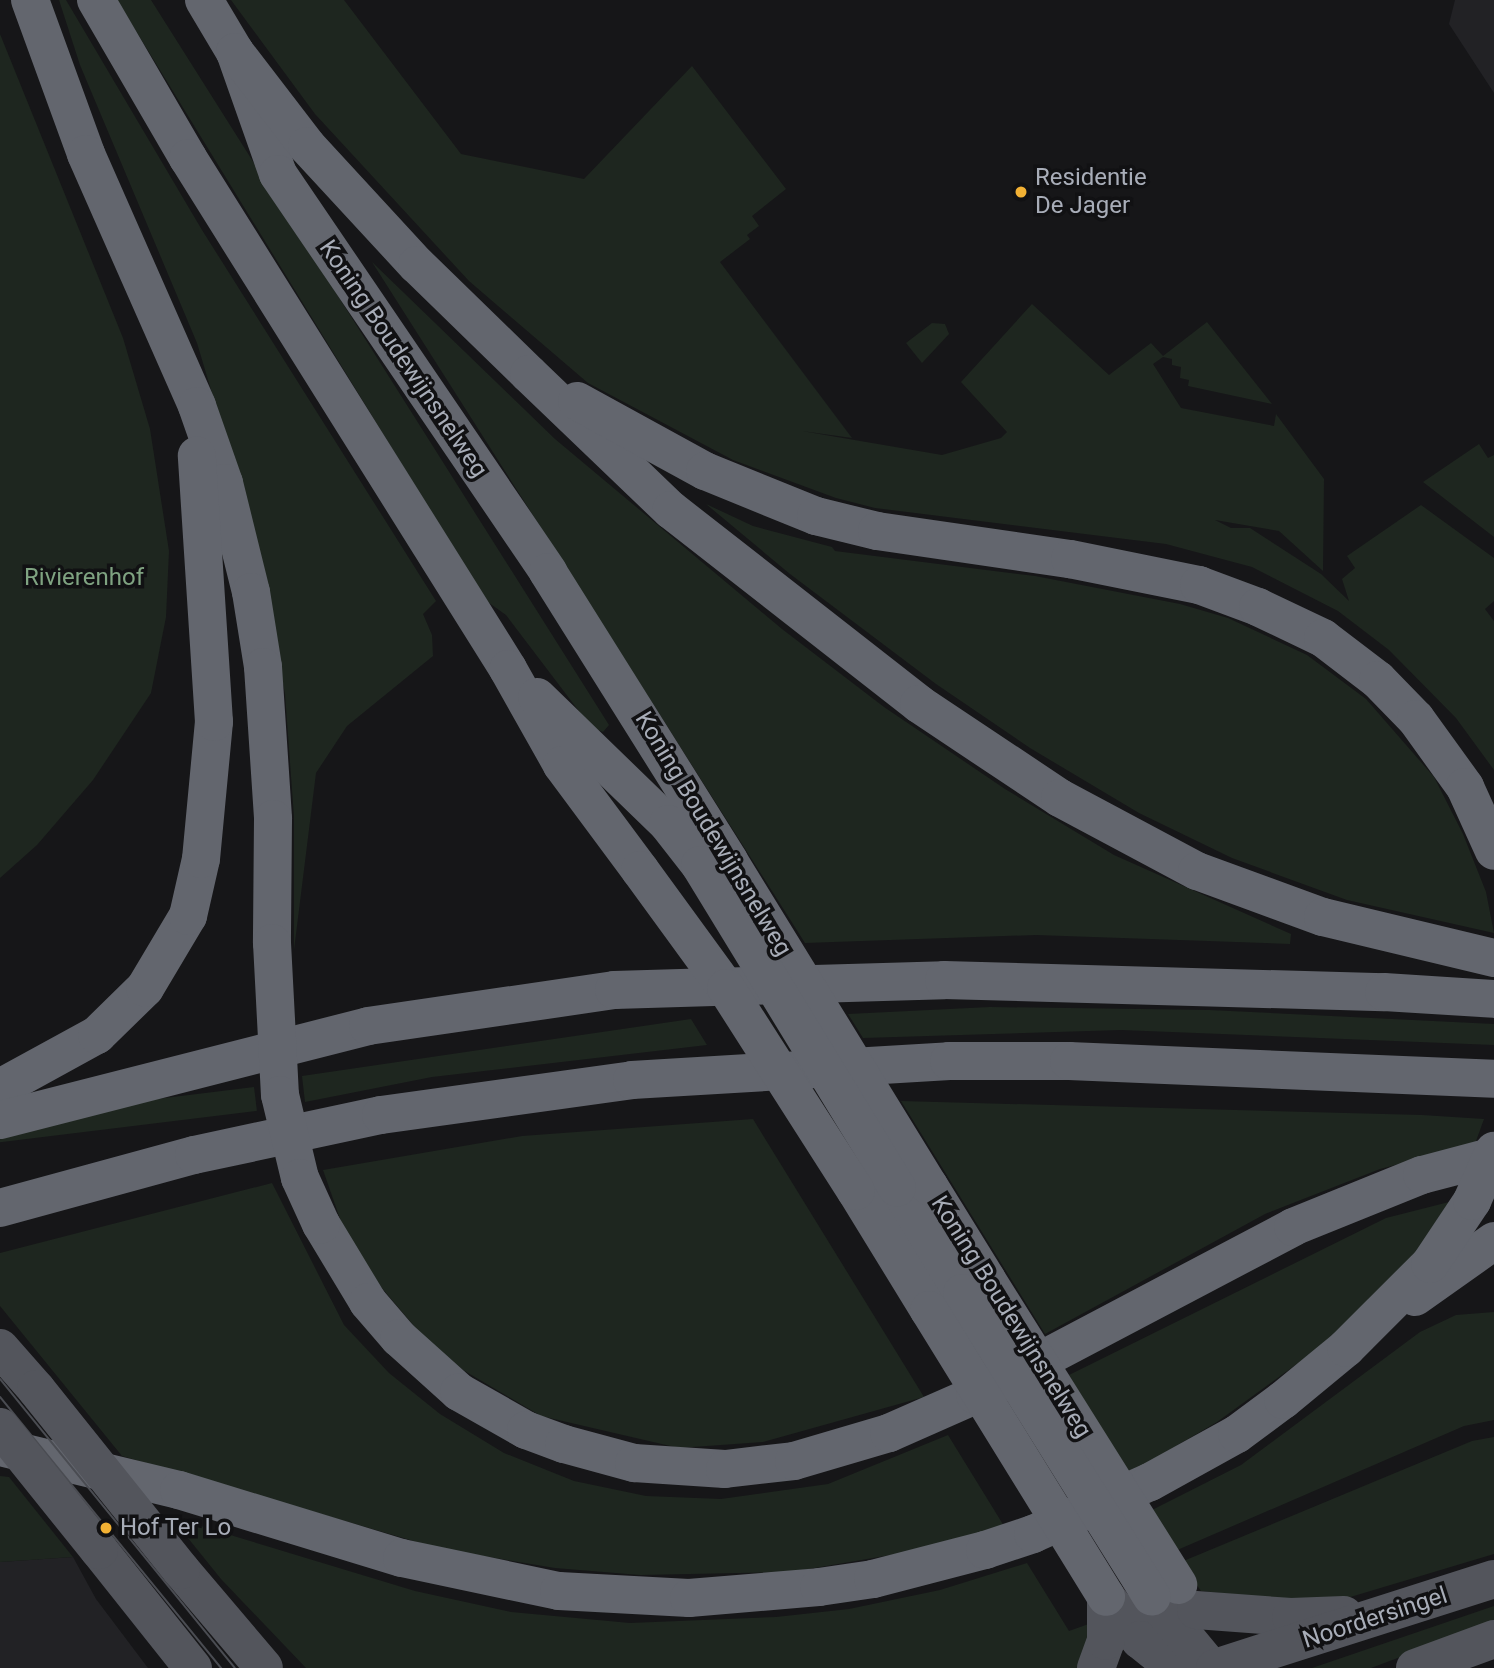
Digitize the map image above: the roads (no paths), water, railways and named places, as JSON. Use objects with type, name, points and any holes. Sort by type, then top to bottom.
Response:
[{"type":"highway","points":[[30,0],[86,154],[163,329],[223,483],[251,593],[270,741],[272,943],[280,1095],[300,1178],[321,1224],[369,1302],[399,1338],[459,1392],[526,1430],[634,1463],[725,1469],[816,1456],[889,1433],[987,1389],[1293,1227],[1422,1175],[1494,1154]]},
{"type":"highway","points":[[96,0],[248,253],[508,669],[562,765],[740,1010],[856,1191],[960,1294],[1109,1610]]},
{"type":"highway","name":"Koning Boudewijnsnelweg","points":[[204,0],[235,52],[278,174],[548,572],[714,863],[913,1187],[960,1294],[1177,1597]]},
{"type":"highway","points":[[235,52],[307,146],[417,265],[671,510],[730,559],[919,704],[1060,799],[1197,871],[1278,903],[1387,935],[1494,958]]},
{"type":"highway","points":[[0,1088],[97,1035],[145,988],[188,916],[201,859],[214,722],[211,622],[197,454],[163,329]]},
{"type":"highway","points":[[529,374],[705,471],[816,516],[877,531],[1070,559],[1199,585],[1258,607],[1323,638],[1378,680],[1416,719],[1465,787],[1494,851]]},
{"type":"highway","points":[[508,669],[668,824],[714,863]]},
{"type":"highway","points":[[0,1120],[368,1026],[614,990],[944,980],[1384,992],[1494,999]]},
{"type":"highway","points":[[0,1208],[194,1155],[381,1115],[632,1080],[949,1061],[1069,1060],[1494,1079]]},
{"type":"highway","points":[[1346,1348],[1430,1264],[1472,1201],[1494,1154]]},
{"type":"highway","points":[[0,1447],[165,1486],[402,1558],[486,1578],[631,1597],[753,1596],[873,1579],[1033,1534],[1150,1482],[1237,1434],[1346,1348],[1494,1241]]},
{"type":"main road","points":[[0,1348],[264,1668]]},
{"type":"main road","points":[[0,1427],[193,1668]]},
{"type":"main road","name":"Noordersingel","points":[[1230,1666],[1494,1579]]},
{"type":"main road","points":[[1177,1597],[1309,1618],[1394,1610]]},
{"type":"main road","points":[[1177,1597],[1230,1666]]},
{"type":"main road","points":[[1096,1668],[1106,1641],[1109,1610]]},
{"type":"main road","points":[[1109,1610],[1155,1654],[1175,1668]]},
{"type":"main road","points":[[1415,1668],[1494,1639]]},
{"type":"tram line","points":[[0,1379],[235,1668]]},
{"type":"tram line","points":[[0,1397],[221,1668]]},
{"type":"place","name":"Residentie De Jager","points":[[1021,192]]},
{"type":"place","name":"Hof Ter Lo","points":[[106,1528]]},
{"type":"park label","name":"Rivierenhof","points":[[84,578]]}]
